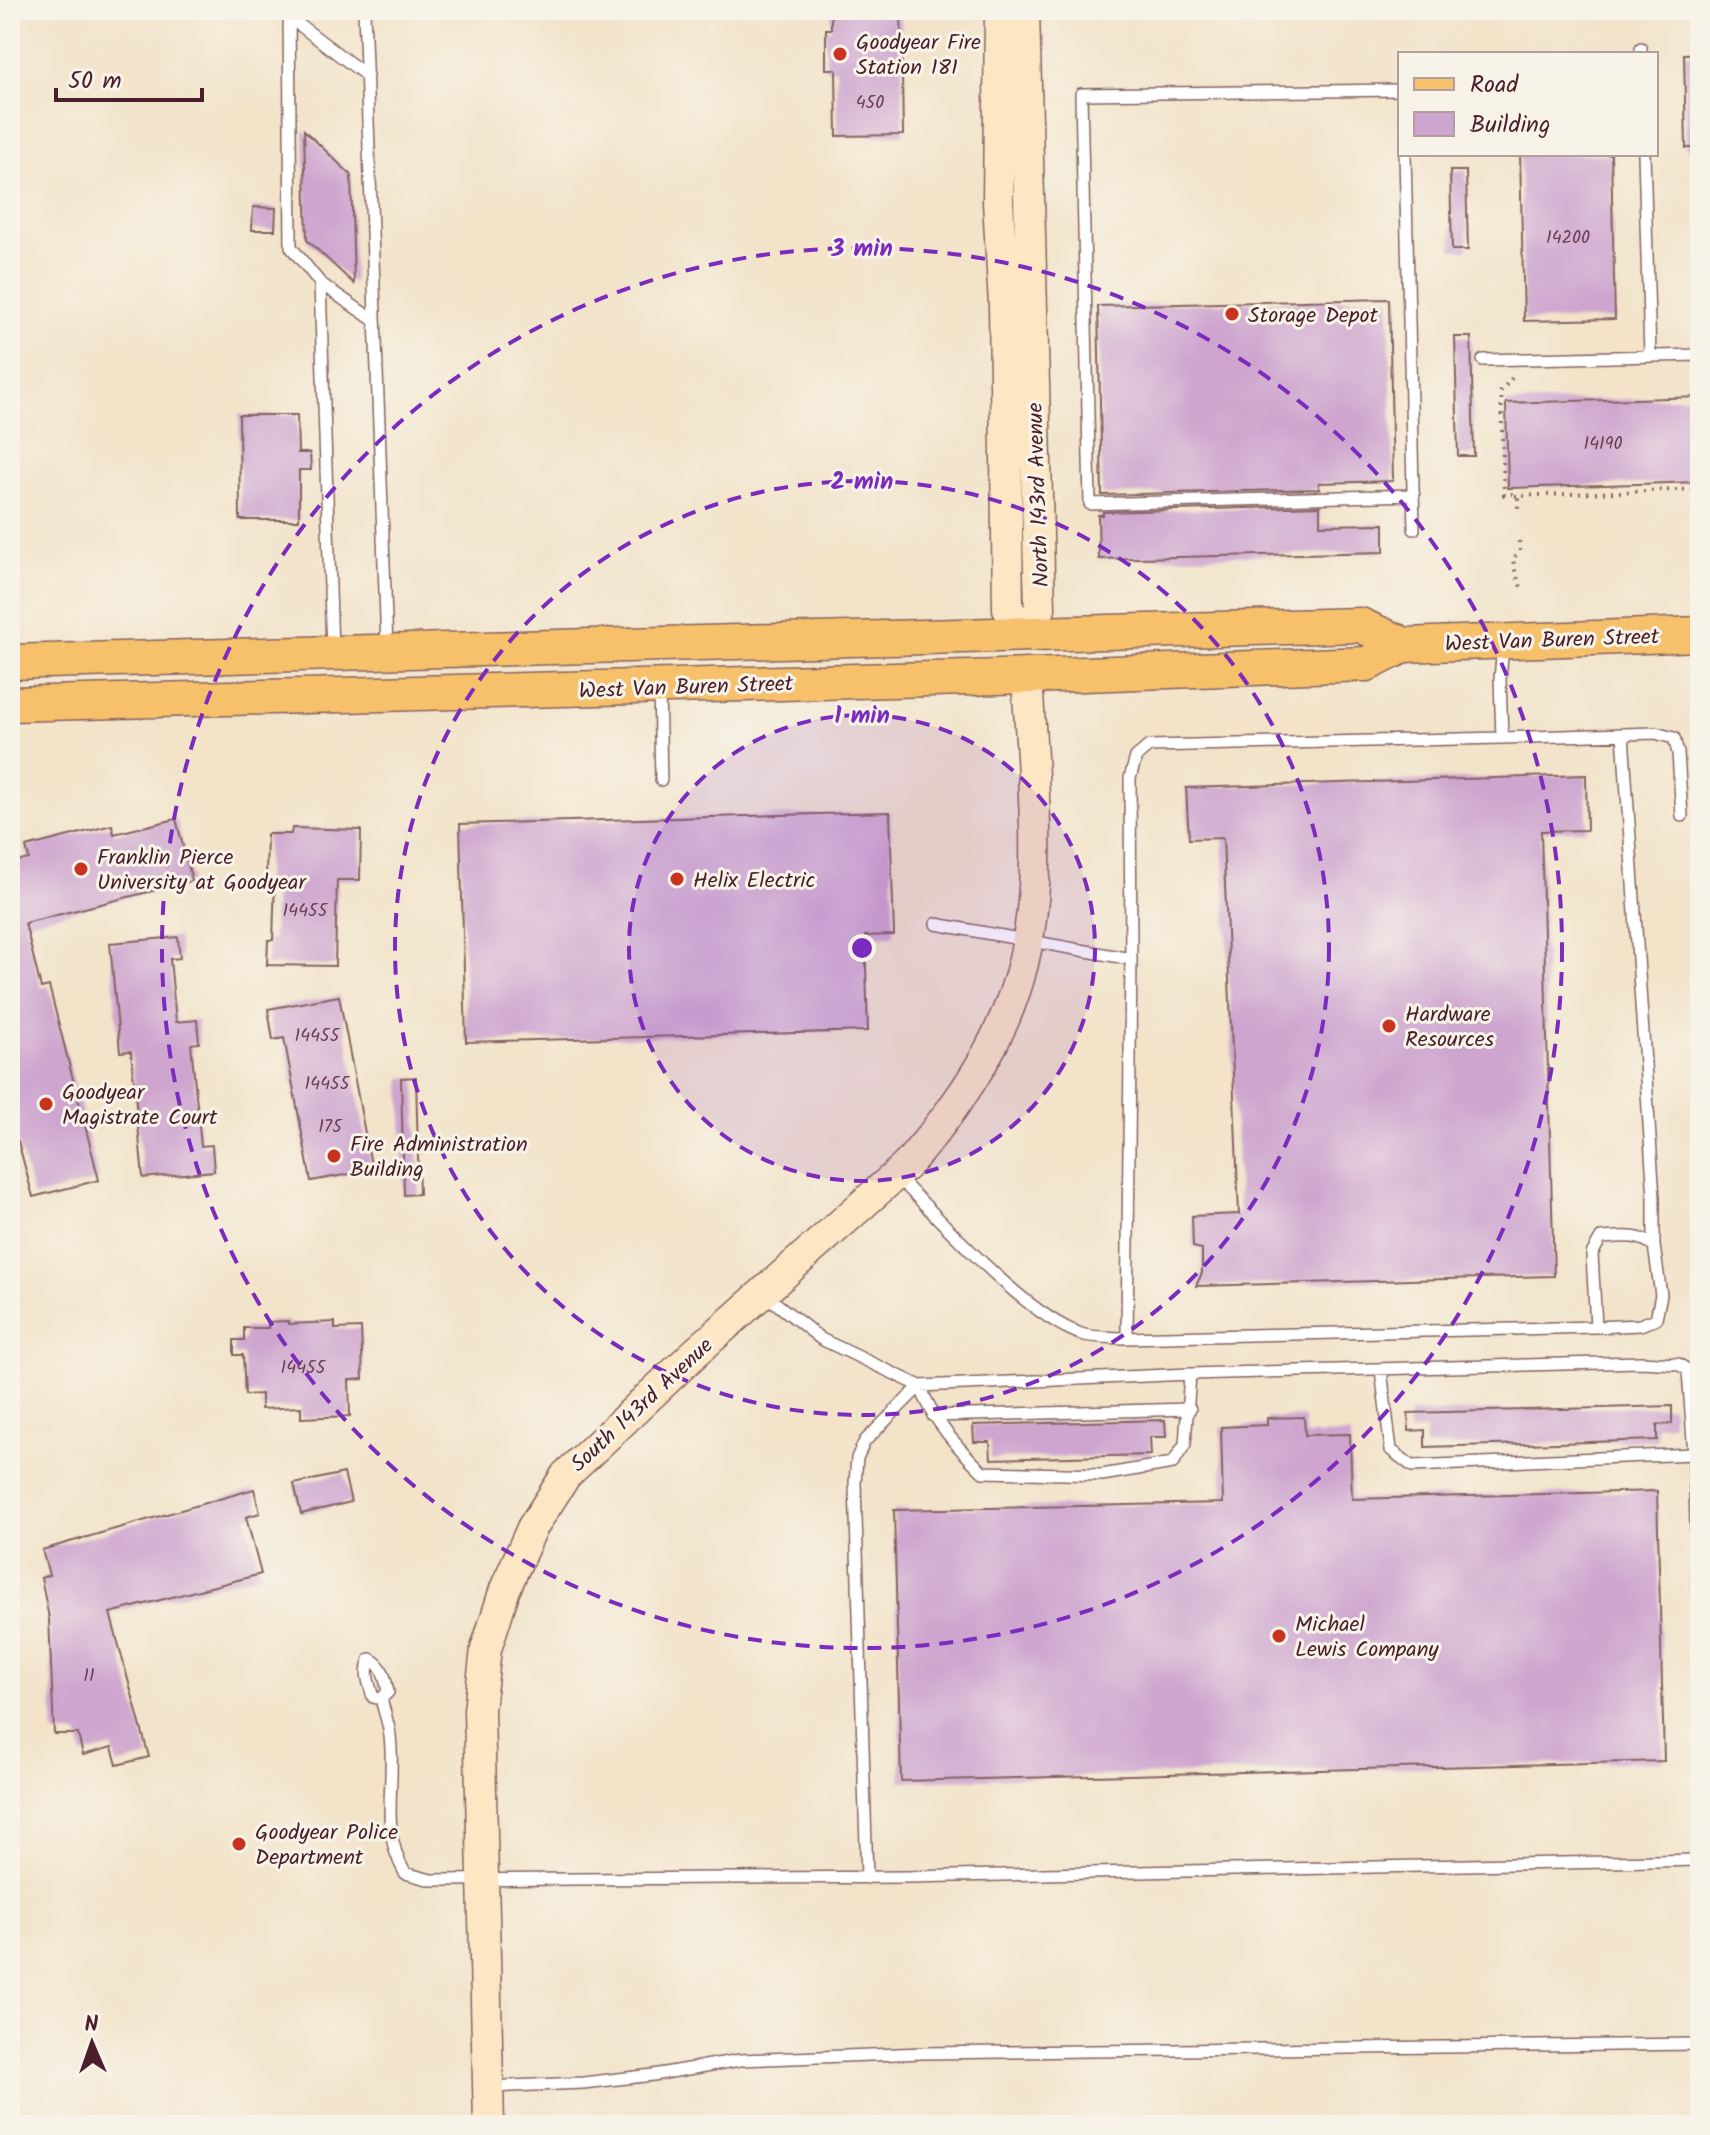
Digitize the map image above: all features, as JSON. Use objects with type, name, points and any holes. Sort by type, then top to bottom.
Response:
[{"type":"main road","name":"West Van Buren Street","points":[[10,662],[1360,625],[1405,645]]},
{"type":"main road","points":[[1027,634],[1027,676]]},
{"type":"main road","name":"West Van Buren Street","points":[[10,704],[1367,664],[1405,645],[1700,634]]},
{"type":"main road","points":[[267,697],[308,676],[366,674],[375,670],[387,652]]},
{"type":"street","name":"North 143rd Avenue","points":[[1000,10],[998,202],[1004,305],[1008,609],[1027,634],[1040,609],[1024,10]]},
{"type":"street","name":"South 143rd Avenue","points":[[489,2125],[479,1710],[486,1649],[505,1589],[532,1528],[566,1475],[763,1292],[895,1176],[932,1136],[976,1075],[1001,1027],[1016,989],[1027,939],[1035,869],[1035,833],[1027,676]]},
{"type":"lane","points":[[364,10],[387,652]]},
{"type":"lane","points":[[289,14],[367,76]]},
{"type":"lane","points":[[289,14],[291,247],[320,283],[375,321]]},
{"type":"lane","points":[[1398,90],[1081,94],[1090,504],[1414,495]]},
{"type":"lane","points":[[1405,156],[1414,529]]},
{"type":"lane","points":[[1644,156],[1650,356]]},
{"type":"lane","points":[[320,283],[332,653]]},
{"type":"lane","points":[[1483,360],[1700,355]]},
{"type":"lane","points":[[1502,738],[1500,679],[1504,641]]},
{"type":"lane","points":[[659,686],[661,780]]},
{"type":"lane","points":[[1127,1337],[1130,778],[1136,757],[1149,746],[1655,733],[1674,738],[1678,753],[1682,816]]},
{"type":"lane","points":[[895,1176],[1011,1288],[1058,1323],[1083,1335],[1127,1337],[1596,1327],[1640,1325],[1656,1319],[1661,1295],[1654,1246],[1654,1198],[1623,734]]},
{"type":"lane","points":[[936,924],[1131,959]]},
{"type":"lane","points":[[1596,1327],[1592,1254],[1601,1238],[1633,1236],[1654,1246]]},
{"type":"lane","points":[[763,1292],[821,1339],[920,1386],[1190,1374],[1640,1362],[1678,1364],[1688,1370],[1694,1454],[1700,1662]]},
{"type":"lane","points":[[1381,1370],[1391,1450],[1412,1466],[1694,1454]]},
{"type":"lane","points":[[920,1386],[933,1416],[951,1441],[983,1472],[1102,1475],[1173,1463],[1185,1444],[1190,1409],[1190,1374]]},
{"type":"lane","points":[[867,1878],[855,1483],[857,1458],[865,1441],[920,1386]]},
{"type":"lane","points":[[933,1416],[1190,1409]]},
{"type":"lane","points":[[381,1699],[390,1735],[389,1803],[394,1855],[405,1873],[431,1880],[867,1878],[1700,1860]]},
{"type":"lane","points":[[488,2087],[597,2081],[740,2060],[923,2053],[1700,2044]]},
{"type":"path","points":[[1512,378],[1501,391],[1504,495],[1700,489]]},
{"type":"path","points":[[1515,496],[1518,511]]},
{"type":"path","points":[[1519,541],[1520,552],[1513,562],[1522,589]]},
{"type":"building","points":[[831,10],[901,10],[903,135],[837,136],[836,69],[826,69],[826,29],[831,29]]},
{"type":"building","points":[[1700,53],[1700,148],[1686,148],[1684,54]]},
{"type":"building","points":[[304,130],[351,175],[354,284],[307,240]]},
{"type":"building","points":[[1520,156],[1611,156],[1615,319],[1524,321]]},
{"type":"building","points":[[1450,171],[1466,171],[1468,250],[1452,250]]},
{"type":"building","points":[[253,207],[276,208],[275,230],[252,230]]},
{"type":"building","points":[[1389,299],[1393,481],[1319,483],[1319,489],[1102,495],[1098,306]]},
{"type":"building","points":[[1455,337],[1471,337],[1474,456],[1458,456]]},
{"type":"building","points":[[1700,397],[1700,482],[1508,488],[1506,403]]},
{"type":"building","points":[[239,415],[297,415],[298,453],[310,453],[311,470],[299,470],[299,520],[240,520]]},
{"type":"building","points":[[1320,506],[1320,525],[1384,524],[1384,552],[1099,559],[1098,515],[1103,515],[1103,512]]},
{"type":"building","name":"Hardware Resources","points":[[1586,775],[1587,830],[1541,831],[1554,1276],[1196,1286],[1202,1273],[1202,1249],[1193,1247],[1192,1216],[1239,1214],[1223,838],[1189,839],[1186,788]]},
{"type":"building","name":"Helix Electric","points":[[890,812],[894,935],[865,936],[868,1031],[466,1042],[460,824]]},
{"type":"building","points":[[176,819],[192,881],[25,923],[41,988],[49,986],[99,1180],[33,1197],[18,1141],[10,1143],[10,863],[29,859],[26,847],[112,825],[114,834]]},
{"type":"building","points":[[292,828],[361,830],[360,880],[337,880],[335,966],[267,965],[268,940],[273,940],[275,880],[266,880],[267,834],[291,834]]},
{"type":"building","points":[[178,937],[180,958],[170,959],[176,1022],[197,1020],[199,1043],[191,1044],[201,1146],[212,1145],[214,1171],[143,1178],[131,1051],[120,1052],[110,943]]},
{"type":"building","points":[[339,996],[372,1170],[311,1181],[284,1038],[273,1040],[268,1009]]},
{"type":"building","points":[[416,1077],[419,1194],[404,1195],[401,1078]]},
{"type":"building","points":[[288,1321],[288,1324],[335,1322],[335,1329],[361,1328],[363,1379],[349,1380],[350,1416],[301,1418],[301,1407],[261,1409],[261,1394],[245,1395],[243,1355],[234,1355],[234,1340],[244,1340],[244,1328],[268,1328],[268,1322]]},
{"type":"building","points":[[1672,1406],[1672,1424],[1657,1425],[1657,1440],[1425,1447],[1425,1430],[1409,1431],[1408,1413]]},
{"type":"building","name":"Michael Lewis Company","points":[[1304,1417],[1305,1435],[1350,1434],[1352,1499],[1657,1491],[1664,1761],[901,1781],[894,1510],[1223,1503],[1221,1427],[1267,1425],[1267,1418]]},
{"type":"building","points":[[1165,1420],[1166,1437],[1150,1437],[1151,1455],[991,1459],[990,1442],[974,1442],[973,1425]]},
{"type":"building","points":[[344,1473],[351,1502],[301,1514],[294,1484]]},
{"type":"building","points":[[254,1489],[260,1513],[246,1517],[261,1574],[110,1613],[149,1757],[117,1765],[112,1747],[83,1755],[78,1734],[54,1734],[49,1618],[41,1578],[49,1575],[42,1550]]},
{"type":"place","name":"Goodyear Fire Station 181","points":[[840,54]]},
{"type":"place","name":"Storage Depot","points":[[1232,314]]},
{"type":"place","name":"Franklin Pierce University at Goodyear","points":[[81,869]]},
{"type":"place","name":"Helix Electric","points":[[677,879]]},
{"type":"place","name":"Hardware Resources","points":[[1389,1026]]},
{"type":"place","name":"Goodyear Magistrate Court","points":[[46,1104]]},
{"type":"place","name":"Fire Administration Building","points":[[334,1156]]},
{"type":"place","name":"Michael Lewis Company","points":[[1279,1636]]},
{"type":"place","name":"Goodyear Police Department","points":[[239,1844]]}]
